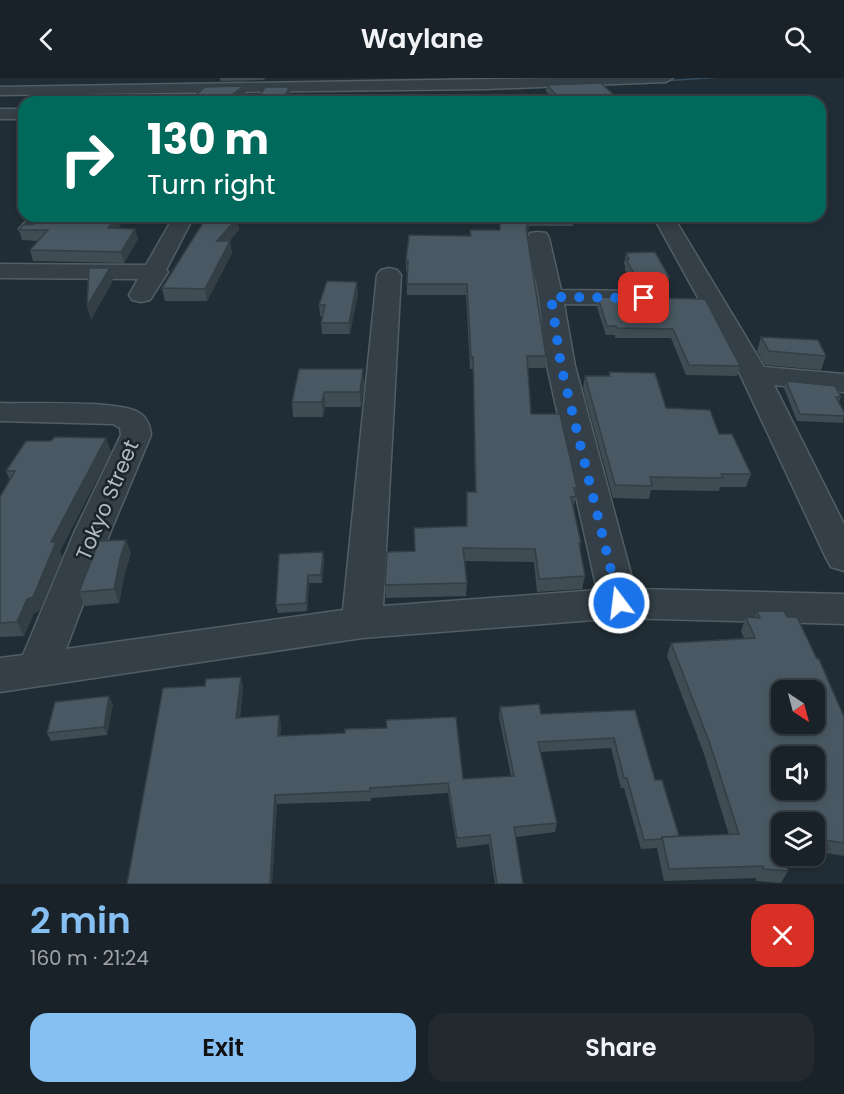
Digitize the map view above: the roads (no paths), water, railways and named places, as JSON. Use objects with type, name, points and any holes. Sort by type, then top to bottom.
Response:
[{"type":"street","points":[[0,91],[309,83],[540,83],[666,78]]},
{"type":"street","points":[[540,83],[547,90],[546,96]]},
{"type":"street","points":[[0,114],[18,114]]},
{"type":"street","points":[[141,295],[156,272],[181,222]]},
{"type":"street","points":[[665,222],[690,299],[755,375],[834,523],[844,558]]},
{"type":"street","points":[[538,238],[551,297],[561,366],[619,603]]},
{"type":"street","points":[[0,271],[156,272]]},
{"type":"street","points":[[362,623],[389,275]]},
{"type":"street","points":[[551,297],[690,299]]},
{"type":"street","points":[[755,375],[844,383]]},
{"type":"street","name":"Tokyo Street","points":[[0,412],[117,415],[128,419],[135,425],[136,435],[92,532],[18,673]]},
{"type":"street","points":[[18,673],[362,623],[619,603],[844,609]]},
{"type":"waterway","points":[[659,81],[717,78]]},
{"type":"waterway","points":[[371,90],[514,88]]}]
